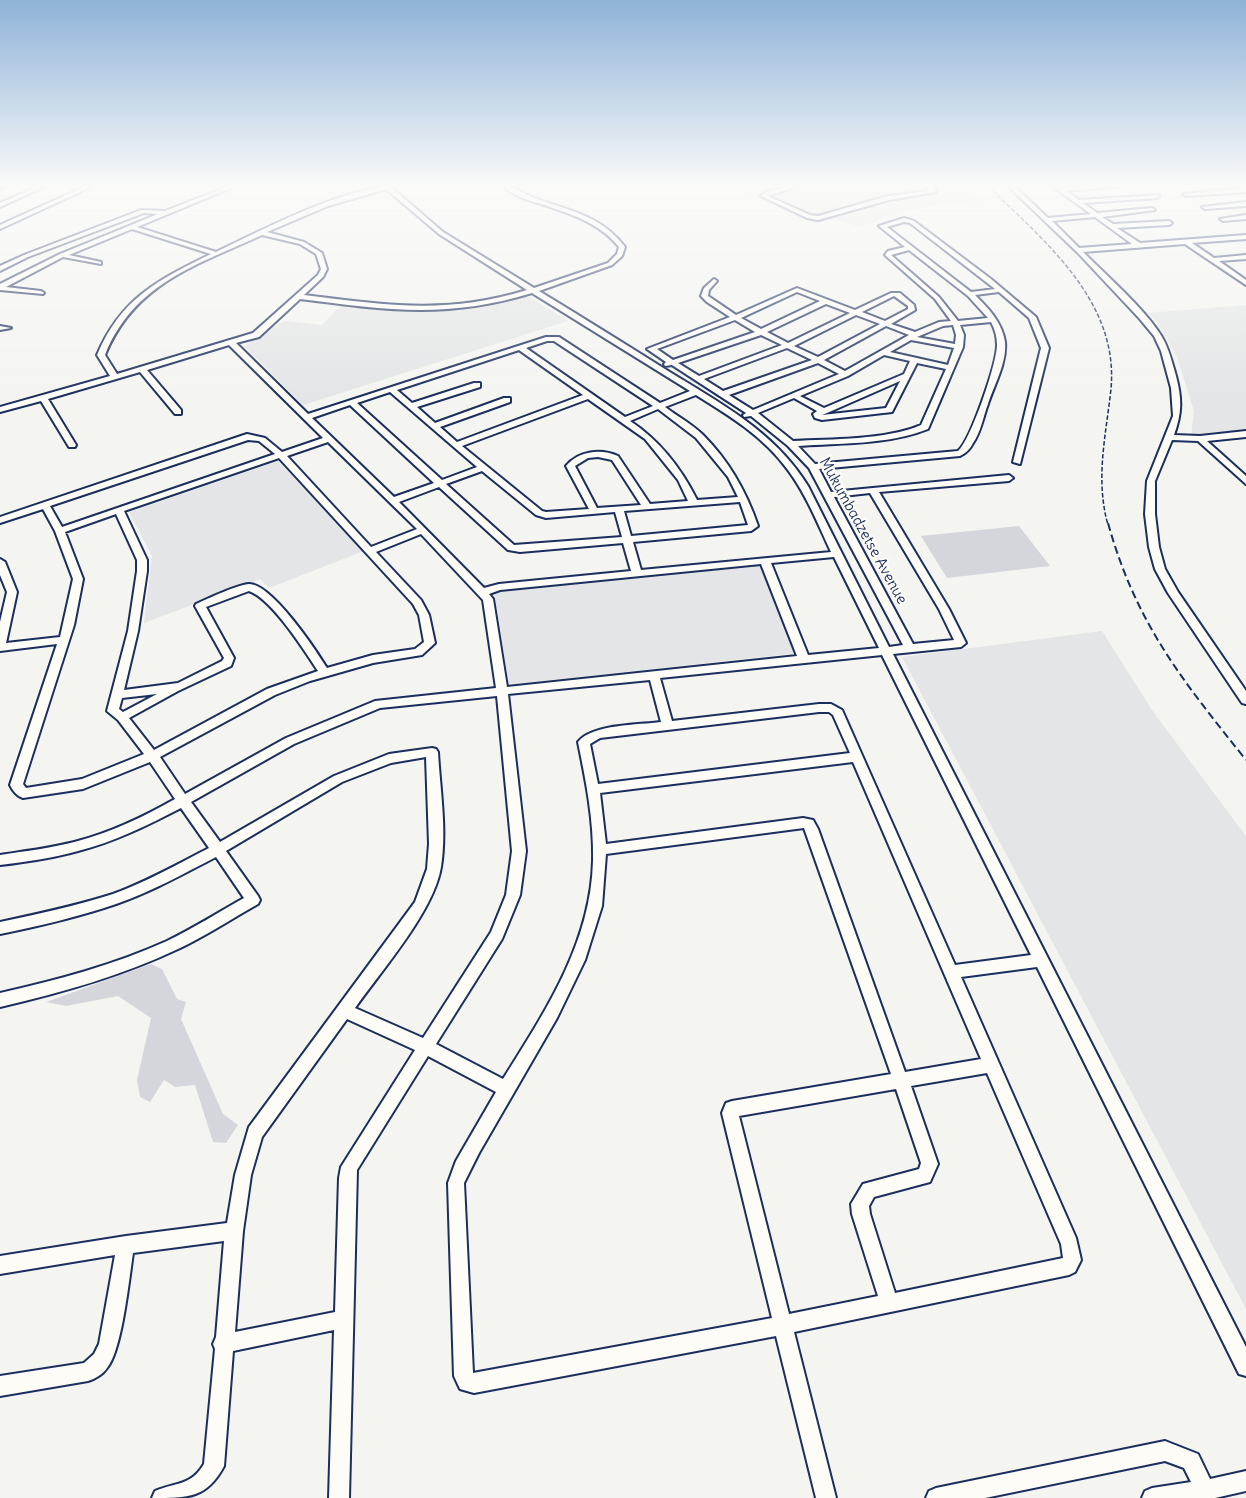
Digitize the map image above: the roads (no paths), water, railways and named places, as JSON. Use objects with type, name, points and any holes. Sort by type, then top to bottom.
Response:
[{"type":"street","points":[[0,269],[26,256]]},
{"type":"street","points":[[0,287],[13,278],[60,256]]},
{"type":"street","points":[[66,256],[99,263]]},
{"type":"street","points":[[115,377],[101,355],[117,320],[147,291],[172,275],[213,256]]},
{"type":"street","points":[[0,410],[231,344],[256,334],[321,276],[324,269],[321,256]]},
{"type":"street","points":[[478,256],[659,368],[698,385]]},
{"type":"street","points":[[300,297],[395,307],[433,308],[475,305],[610,264],[619,256]]},
{"type":"street","points":[[791,444],[921,429],[951,368],[961,337],[955,322],[931,291],[889,256]]},
{"type":"street","points":[[813,467],[951,455],[963,451],[968,445],[988,392],[1001,346],[1000,335],[992,320],[970,294],[921,256]]},
{"type":"street","points":[[957,256],[1016,301],[1032,317],[1045,348],[1017,462]]},
{"type":"street","points":[[1084,256],[1142,316],[1161,343],[1171,366],[1177,416],[1154,472],[1149,491],[1154,547],[1160,569],[1196,630],[1246,700]]},
{"type":"street","points":[[1205,256],[1246,283]]},
{"type":"street","points":[[1211,260],[1246,257]]},
{"type":"street","points":[[0,274],[13,278]]},
{"type":"street","points":[[1234,275],[1246,274]]},
{"type":"street","points":[[714,281],[706,289],[704,296],[709,301],[761,332],[845,374]]},
{"type":"street","points":[[0,287],[41,293]]},
{"type":"street","points":[[959,347],[914,337],[797,290],[737,317],[651,349],[672,363],[770,443],[792,468],[886,650],[1246,1367]]},
{"type":"street","points":[[970,294],[999,290]]},
{"type":"street","points":[[624,420],[660,407],[698,385],[897,294],[911,305],[912,308],[817,361],[723,394]]},
{"type":"street","points":[[659,368],[761,332],[826,301]]},
{"type":"street","points":[[739,418],[845,374],[942,324],[992,320]]},
{"type":"street","points":[[306,417],[546,339],[557,339],[660,407],[688,427],[711,448],[732,476],[753,522],[751,528],[511,548],[352,403]]},
{"type":"street","points":[[231,344],[423,530],[483,592],[491,609],[519,851],[513,895],[497,935],[349,1167],[339,1498]]},
{"type":"street","points":[[519,348],[648,437],[682,479],[694,503]]},
{"type":"street","points":[[885,353],[951,368]]},
{"type":"street","points":[[904,376],[817,414],[822,418],[889,410],[904,376],[914,361]]},
{"type":"street","points":[[141,369],[178,412]]},
{"type":"street","points":[[412,406],[477,385]]},
{"type":"street","name":"Mukumbadzetse Avenue","points":[[698,385],[723,394],[752,413],[791,444],[813,467],[910,648]]},
{"type":"street","points":[[392,390],[483,468],[542,514],[595,512],[744,499]]},
{"type":"street","points":[[456,445],[588,396]]},
{"type":"street","points":[[795,396],[824,411]]},
{"type":"street","points":[[43,398],[72,445]]},
{"type":"street","points":[[434,426],[507,400]]},
{"type":"street","points":[[1170,437],[1200,439],[1246,434]]},
{"type":"street","points":[[0,520],[247,437],[263,438],[417,602],[424,615],[430,643],[418,652],[373,659],[324,672],[271,692],[152,756],[82,784],[23,793],[16,785],[64,640],[78,579],[60,531],[45,505]]},
{"type":"street","points":[[60,531],[328,439]]},
{"type":"street","points":[[1200,439],[1246,481]]},
{"type":"street","points":[[595,512],[570,466],[598,454],[609,454],[615,458],[647,507]]},
{"type":"street","points":[[392,501],[483,468]]},
{"type":"street","points":[[828,495],[1010,478]]},
{"type":"street","points":[[0,860],[49,853],[102,839],[184,801],[291,741],[379,705],[961,643],[944,609],[873,490]]},
{"type":"street","points":[[619,509],[637,575]]},
{"type":"street","points":[[0,1000],[43,991],[138,959],[173,945],[253,900],[152,756],[122,717],[113,711],[133,632],[142,560],[119,510]]},
{"type":"street","points":[[369,551],[423,530]]},
{"type":"street","points":[[483,592],[499,587],[837,554]]},
{"type":"street","points":[[765,561],[804,659]]},
{"type":"street","points":[[0,562],[12,592],[0,646],[64,640]]},
{"type":"street","points":[[122,717],[229,660],[200,606],[249,586],[257,588],[265,596],[324,672]]},
{"type":"street","points":[[654,675],[667,724]]},
{"type":"street","points":[[117,694],[180,687]]},
{"type":"street","points":[[831,708],[838,713],[857,757],[1070,1244],[1072,1260],[1069,1266],[783,1325],[474,1383],[468,1382],[464,1376],[456,1183],[462,1167],[542,1030],[580,955],[592,916],[598,888],[600,850],[594,789],[584,742],[597,734],[667,724],[831,708]]},
{"type":"street","points":[[0,928],[51,917],[153,884],[219,849],[338,779],[389,759],[432,752],[436,844],[434,869],[429,887],[421,906],[404,932],[255,1133],[243,1175],[234,1231],[222,1344],[214,1466],[209,1477],[193,1491],[162,1498]]},
{"type":"street","points":[[594,789],[857,757]]},
{"type":"street","points":[[600,850],[808,824],[812,829],[930,1164],[924,1176],[869,1190],[860,1204],[861,1214],[890,1302]]},
{"type":"street","points":[[952,972],[1041,960]]},
{"type":"street","points":[[344,1010],[426,1047],[506,1089]]},
{"type":"street","points":[[826,1498],[730,1113],[732,1109],[991,1065]]},
{"type":"street","points":[[0,1265],[234,1231]]},
{"type":"street","points":[[0,1386],[88,1372],[101,1361],[108,1345],[126,1245]]},
{"type":"street","points":[[222,1344],[344,1318]]},
{"type":"street","points":[[936,1498],[1165,1451],[1191,1461],[1204,1490]]},
{"type":"street","points":[[1152,1498],[1246,1481]]},
{"type":"railway","points":[[1057,256],[1091,301],[1103,328],[1110,357],[1111,389],[1102,474],[1102,491],[1108,525]]},
{"type":"railway","points":[[1108,523],[1119,559],[1147,622],[1182,677],[1246,760]]}]
